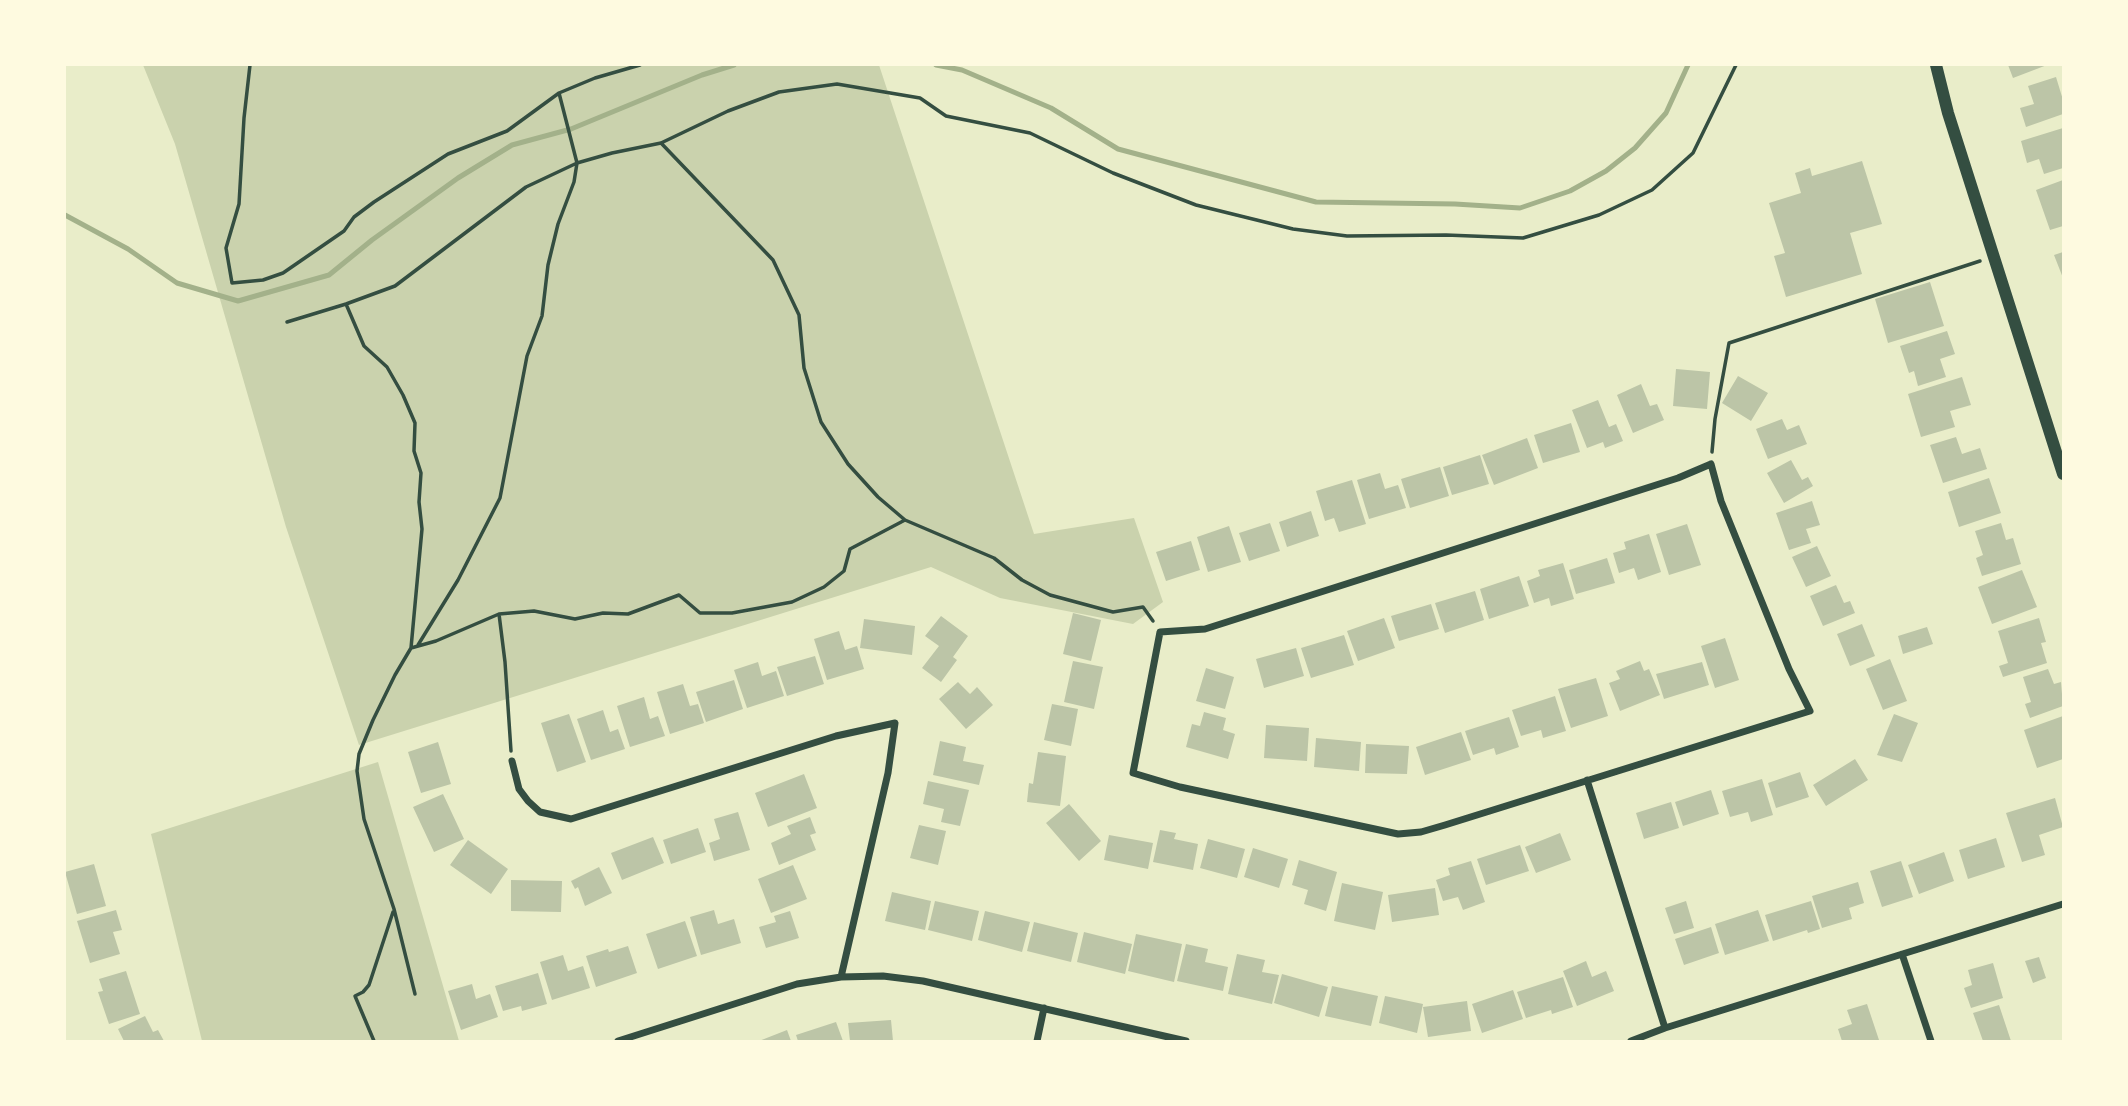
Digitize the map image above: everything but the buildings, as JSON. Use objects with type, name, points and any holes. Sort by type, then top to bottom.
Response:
[{"type":"street","points":[[1936,65],[1948,113],[2063,474]]},
{"type":"street","points":[[1711,464],[1736,540],[1789,669],[1810,711],[1421,832],[1398,834],[1180,788],[1133,773],[1160,632],[1205,629],[1678,478],[1711,464]]},
{"type":"street","points":[[512,761],[519,789],[528,801],[541,812],[572,819],[836,736],[895,723],[888,774],[841,977]]},
{"type":"street","points":[[1587,780],[1665,1028]]},
{"type":"street","points":[[1631,1041],[1665,1028],[2063,904]]},
{"type":"street","points":[[1902,954],[1931,1041]]},
{"type":"street","points":[[618,1041],[797,984],[841,977],[883,976],[923,981],[1186,1041]]},
{"type":"street","points":[[1037,1041],[1044,1008]]},
{"type":"path","points":[[250,65],[239,204],[226,248],[232,283],[263,280],[293,268],[344,231],[354,217],[448,154],[507,131],[559,93],[594,78],[639,65]]},
{"type":"path","points":[[286,322],[395,286],[526,187],[577,163],[661,143],[728,111],[779,92],[837,84],[920,98],[946,116],[1030,133],[1113,173],[1196,205],[1293,229],[1347,236],[1524,238],[1599,215],[1652,190],[1693,153],[1736,65]]},
{"type":"path","points":[[418,646],[458,580],[500,498],[527,356],[542,316],[548,265],[558,224],[574,182],[577,163],[559,93]]},
{"type":"path","points":[[661,143],[773,260],[799,315],[804,368],[821,422],[848,464],[878,497],[905,520],[995,558],[1022,580],[1050,595],[1113,611],[1143,607],[1160,632]]},
{"type":"path","points":[[1711,464],[1715,419],[1729,343],[1995,256]]},
{"type":"path","points":[[346,304],[364,346],[387,367],[403,395],[415,423],[414,451],[421,474],[419,502],[422,529],[411,648],[373,720],[359,754],[357,771],[363,819],[394,909],[415,994]]},
{"type":"path","points":[[411,648],[436,641],[499,614],[534,611],[575,619],[603,613],[628,614],[679,595],[700,613],[732,613],[792,602],[824,587],[844,571],[850,550],[905,520]]},
{"type":"path","points":[[499,614],[512,761]]},
{"type":"path","points":[[374,1041],[355,996],[369,985],[394,909]]},
{"type":"green space","points":[[143,65],[879,65],[1034,534],[1134,518],[1163,602],[1133,624],[1000,598],[931,567],[359,745],[286,527],[175,144]]},
{"type":"green space","points":[[378,762],[459,1041],[202,1041],[151,834]]},
{"type":"waterway","points":[[65,215],[128,249],[177,283],[238,301],[329,275],[372,240],[458,178],[512,145],[571,129],[702,75],[734,65]]},
{"type":"waterway","points":[[936,65],[962,70],[1051,108],[1118,149],[1316,202],[1520,208],[1570,191],[1606,171],[1635,148],[1666,113],[1688,65]]}]
